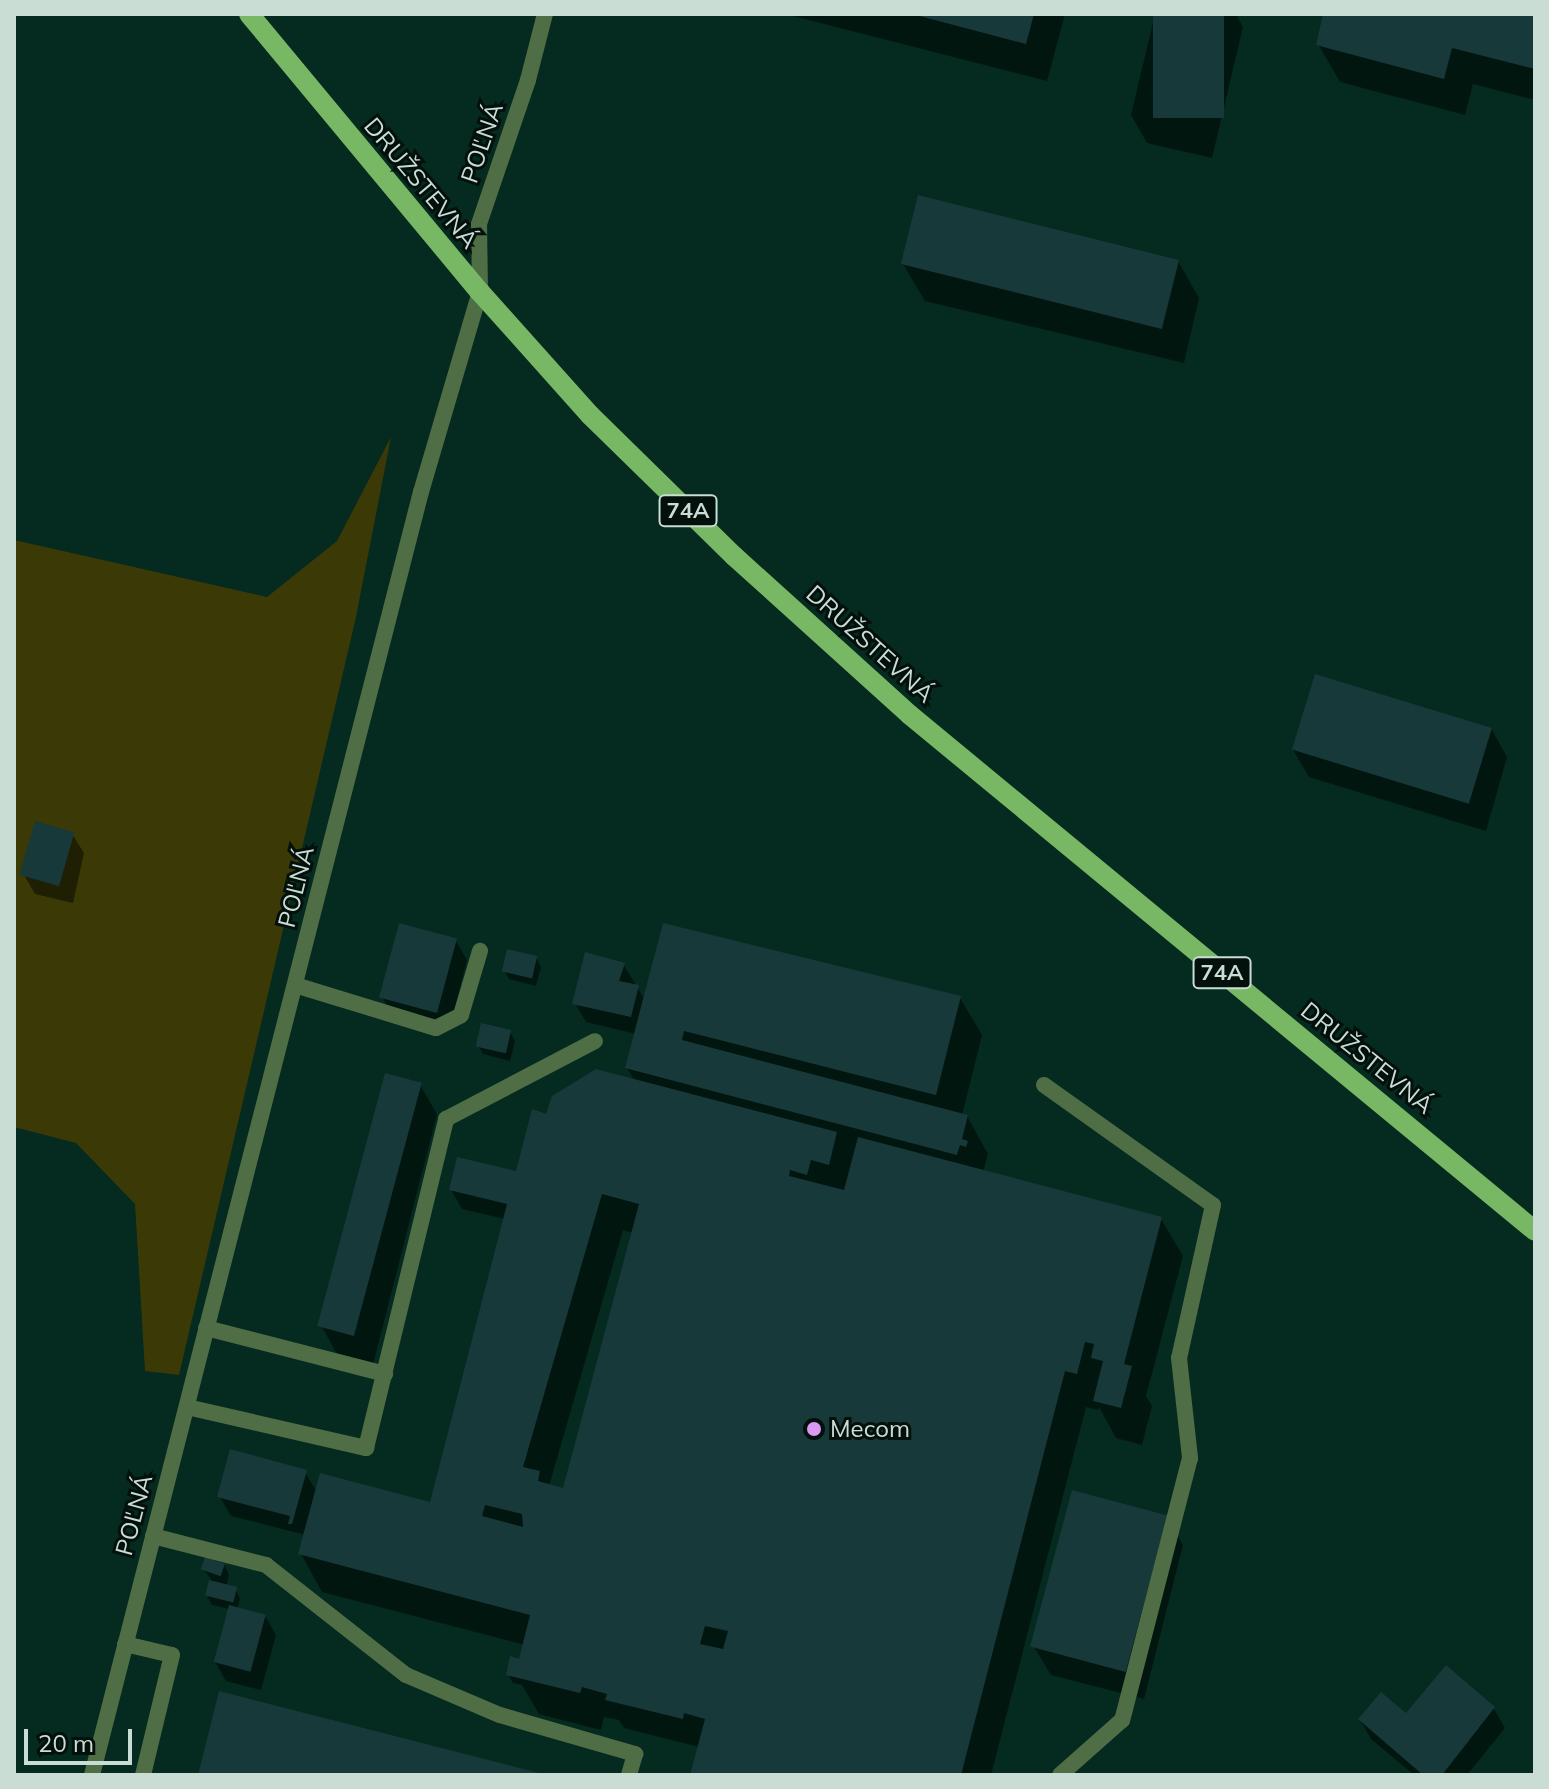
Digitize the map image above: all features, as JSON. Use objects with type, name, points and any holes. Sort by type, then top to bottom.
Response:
[{"type":"main road","name":"DRUŽSTEVNÁ","points":[[249,14],[480,292],[590,415],[811,627],[922,724],[1535,1231]]},
{"type":"street","name":"POĽNÁ","points":[[92,1775],[421,492],[480,292],[479,224],[528,80],[545,14]]},
{"type":"street","points":[[295,985],[436,1028],[461,1015],[480,951]]},
{"type":"street","points":[[187,1407],[366,1448],[446,1119],[595,1041]]},
{"type":"street","points":[[1044,1085],[1213,1205],[1179,1358],[1190,1458],[1122,1720],[1060,1775]]},
{"type":"street","points":[[206,1328],[385,1374]]},
{"type":"street","points":[[153,1536],[266,1565],[406,1675],[500,1715],[635,1754],[629,1775]]},
{"type":"street","points":[[125,1644],[172,1655],[143,1775]]},
{"type":"shaded area","points":[[391,437],[356,617],[179,1375],[145,1371],[135,1204],[76,1143],[14,1127],[14,540],[267,597],[337,541]]},
{"type":"building","points":[[912,14],[1034,14],[1026,44]]},
{"type":"building","points":[[1153,14],[1224,14],[1224,118],[1153,118]]},
{"type":"building","points":[[1323,14],[1535,14],[1535,69],[1452,48],[1444,79],[1316,45]]},
{"type":"building","points":[[918,195],[1179,260],[1162,329],[901,264]]},
{"type":"building","points":[[1315,674],[1492,728],[1469,804],[1292,750]]},
{"type":"building","points":[[35,821],[74,832],[59,886],[20,875]]},
{"type":"building","points":[[399,923],[457,939],[437,1013],[379,997]]},
{"type":"building","points":[[663,923],[961,996],[936,1095],[684,1031],[682,1040],[968,1115],[962,1139],[968,1141],[966,1147],[960,1145],[957,1155],[625,1068]]},
{"type":"building","points":[[507,949],[537,956],[532,978],[502,971]]},
{"type":"building","points":[[585,952],[625,963],[619,981],[639,985],[631,1017],[572,1004]]},
{"type":"building","points":[[481,1023],[511,1030],[506,1053],[476,1046]]},
{"type":"building","name":"Mecom","points":[[596,1069],[837,1132],[829,1165],[811,1160],[807,1175],[790,1170],[789,1176],[844,1190],[858,1137],[1162,1217],[1124,1364],[1132,1366],[1121,1408],[1093,1401],[1103,1361],[1091,1358],[1094,1344],[1085,1342],[1077,1374],[1065,1371],[961,1775],[690,1775],[705,1719],[684,1713],[683,1719],[605,1700],[607,1694],[582,1687],[580,1693],[506,1675],[510,1656],[519,1659],[530,1615],[298,1554],[320,1473],[430,1502],[507,1204],[449,1190],[457,1157],[516,1171],[532,1109],[546,1114],[552,1096]],"holes":[[[602,1194],[639,1204],[563,1488],[538,1481],[540,1471],[523,1467]],[[485,1505],[522,1514],[523,1527],[482,1516]],[[705,1626],[728,1631],[723,1649],[700,1644]]]},
{"type":"building","points":[[385,1073],[422,1083],[354,1336],[317,1326]]},
{"type":"building","points":[[230,1449],[307,1470],[292,1524],[288,1524],[290,1516],[217,1497]]},
{"type":"building","points":[[1072,1490],[1168,1516],[1126,1672],[1030,1646]]},
{"type":"building","points":[[205,1557],[225,1564],[221,1576],[201,1569]]},
{"type":"building","points":[[209,1580],[237,1587],[233,1603],[205,1596]]},
{"type":"building","points":[[229,1605],[266,1615],[250,1672],[214,1662]]},
{"type":"building","points":[[1446,1665],[1495,1707],[1442,1775],[1423,1775],[1358,1719],[1381,1692],[1406,1713]]},
{"type":"building","points":[[219,1691],[543,1774],[543,1775],[198,1775]]},
{"type":"place","name":"Mecom","points":[[814,1429]]}]
